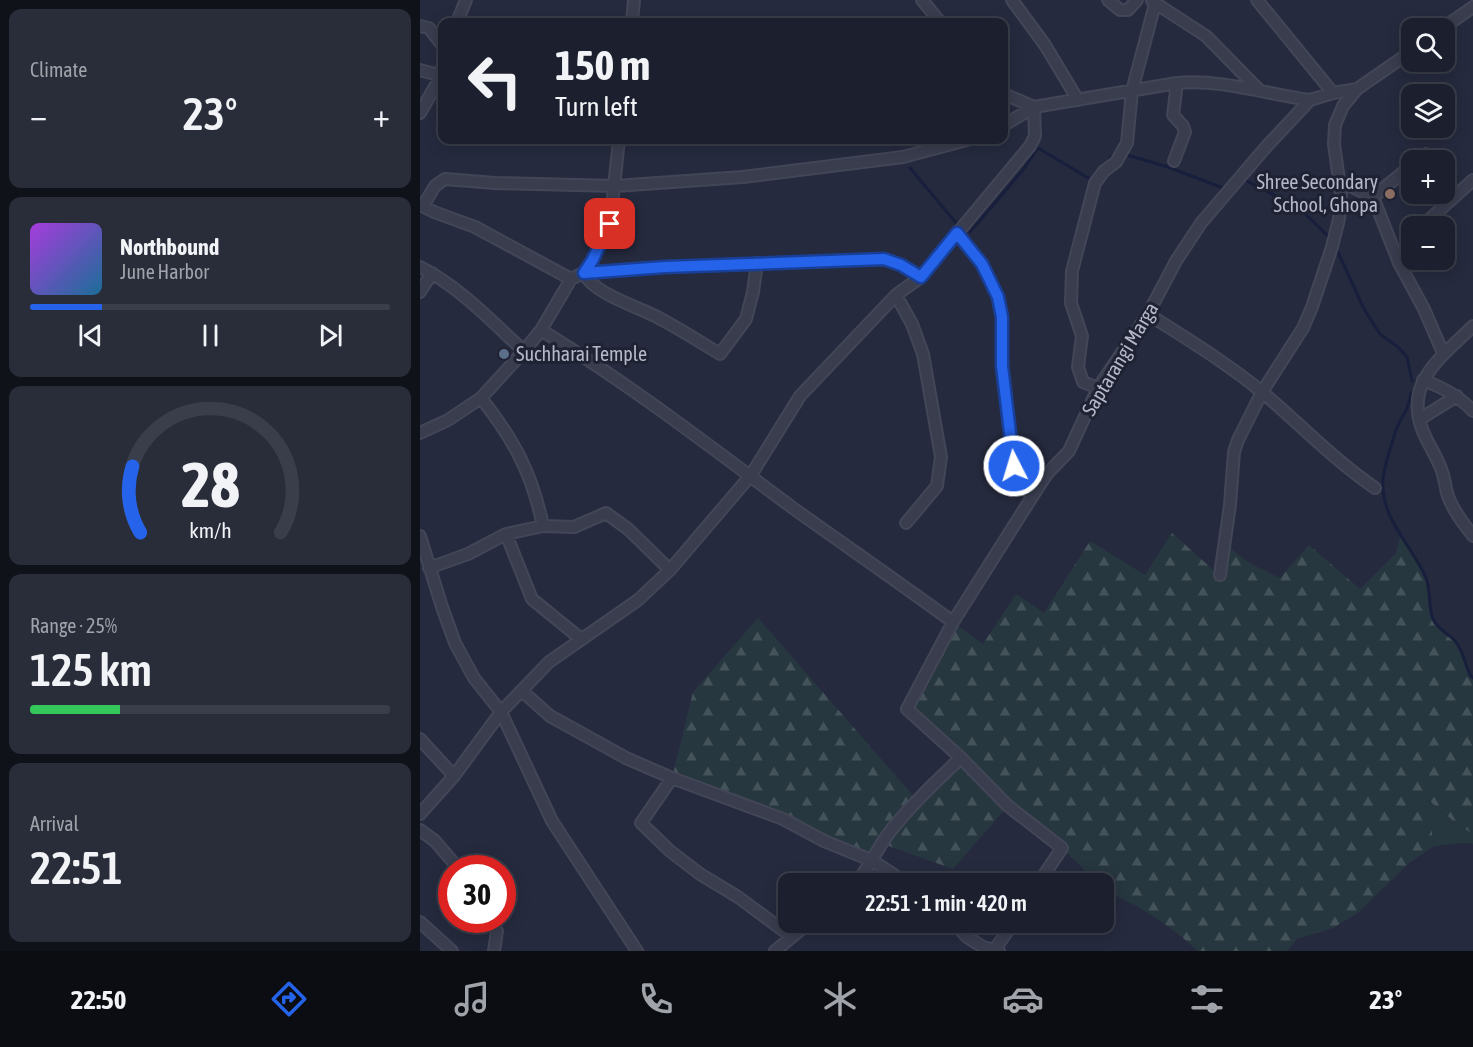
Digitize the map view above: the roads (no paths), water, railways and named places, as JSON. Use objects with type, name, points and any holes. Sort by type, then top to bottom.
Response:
[{"type":"street","points":[[459,18],[466,0]]},
{"type":"street","points":[[632,18],[634,0]]},
{"type":"street","points":[[922,0],[937,18]]},
{"type":"street","points":[[1012,0],[1045,45],[1078,100]]},
{"type":"street","points":[[1107,0],[1120,10],[1128,10],[1137,0]]},
{"type":"street","points":[[1257,0],[1333,93]]},
{"type":"street","points":[[1098,388],[1083,382],[1078,367],[1082,336],[1071,303],[1072,271],[1095,183],[1104,171],[1116,162],[1127,143],[1132,91],[1153,2],[1206,36],[1260,90]]},
{"type":"street","points":[[1455,20],[1473,7]]},
{"type":"street","points":[[420,26],[429,28],[438,40]]},
{"type":"street","name":"Saptarangi Marga","points":[[1045,873],[1062,848],[1008,806],[961,758],[907,709],[953,622],[1032,496],[1047,474],[1069,451],[1098,388],[1148,314],[1176,261],[1201,223],[1266,147],[1311,100],[1333,93],[1358,89],[1401,59]]},
{"type":"street","points":[[420,70],[438,72]]},
{"type":"street","points":[[420,113],[438,80]]},
{"type":"street","points":[[1008,123],[1034,107],[1177,82],[1201,81],[1311,100]]},
{"type":"street","points":[[1174,161],[1185,132],[1183,126],[1173,115],[1177,82]]},
{"type":"street","points":[[1220,575],[1230,505],[1234,452],[1262,392],[1303,328],[1312,307],[1339,219],[1340,181],[1334,144],[1335,125],[1343,106],[1358,89]]},
{"type":"street","points":[[1008,96],[1034,107]]},
{"type":"street","points":[[420,814],[454,776],[501,712],[549,662],[638,600],[670,570],[751,475],[800,396],[896,295],[921,277],[1030,146],[1035,136],[1034,107]]},
{"type":"street","points":[[584,273],[610,224],[619,144]]},
{"type":"street","points":[[571,279],[475,227],[422,206],[435,186],[445,179],[495,183],[615,186],[743,177],[858,164],[903,157],[952,144]]},
{"type":"street","points":[[1372,197],[1401,174]]},
{"type":"street","points":[[1433,216],[1473,180]]},
{"type":"street","points":[[1340,181],[1372,197],[1399,263],[1424,309],[1443,353]]},
{"type":"street","points":[[957,233],[982,264],[998,297],[1002,317],[1002,366],[1014,466],[1022,483],[1032,496]]},
{"type":"street","points":[[420,433],[448,420],[481,398],[541,330],[571,279],[584,273],[757,263],[884,259],[901,265],[921,277]]},
{"type":"street","points":[[584,273],[588,281],[602,290],[658,318],[720,354],[746,319],[757,263]]},
{"type":"street","points":[[420,267],[456,290],[524,351]]},
{"type":"street","points":[[420,292],[432,273]]},
{"type":"street","points":[[896,295],[912,324],[922,354],[941,457],[937,486],[906,523]]},
{"type":"street","points":[[1148,314],[1214,355],[1262,392],[1329,452],[1375,488]]},
{"type":"street","points":[[1473,326],[1443,353],[1423,380],[1419,397],[1422,429],[1443,472],[1448,494],[1459,518],[1473,536]]},
{"type":"street","points":[[541,330],[600,366],[953,622]]},
{"type":"street","points":[[1423,380],[1457,396],[1473,411]]},
{"type":"street","points":[[1420,419],[1457,396]]},
{"type":"street","points":[[481,398],[519,451],[538,503],[543,526]]},
{"type":"street","points":[[429,568],[468,554],[506,534],[543,526],[574,527],[606,513],[628,529],[670,570]]},
{"type":"street","points":[[506,534],[531,599],[581,639]]},
{"type":"street","points":[[420,536],[455,644],[474,678],[501,712],[552,821],[636,951]]},
{"type":"street","points":[[522,691],[550,716],[626,758],[672,778],[783,819],[824,842],[873,861],[891,873]]},
{"type":"street","points":[[420,739],[454,776]]},
{"type":"street","points":[[864,873],[891,831],[918,800],[961,758]]},
{"type":"street","points":[[672,778],[641,823],[670,851],[700,874],[738,897],[792,937]]},
{"type":"street","points":[[420,830],[435,841],[447,855]]},
{"type":"street","points":[[420,922],[452,951]]},
{"type":"street","points":[[494,951],[497,933]]},
{"type":"street","points":[[775,951],[797,933]]},
{"type":"street","points":[[963,933],[983,947],[997,950],[1007,933]]},
{"type":"waterway","points":[[970,232],[1023,170],[1038,148],[1090,179],[1097,173]]},
{"type":"waterway","points":[[1105,164],[1116,152]]},
{"type":"waterway","points":[[1127,155],[1168,167],[1223,188]]},
{"type":"waterway","points":[[910,168],[957,224]]},
{"type":"waterway","points":[[1245,180],[1299,208],[1331,239]]},
{"type":"waterway","points":[[1336,248],[1364,309],[1380,334],[1407,357],[1412,381]]},
{"type":"waterway","points":[[1411,393],[1386,461],[1383,479],[1386,507],[1426,578],[1431,614],[1435,622],[1458,645],[1473,678]]},
{"type":"place","name":"Shree Secondary School, Ghopa","points":[[1390,194]]},
{"type":"place","name":"Suchharai Temple","points":[[504,354]]}]
